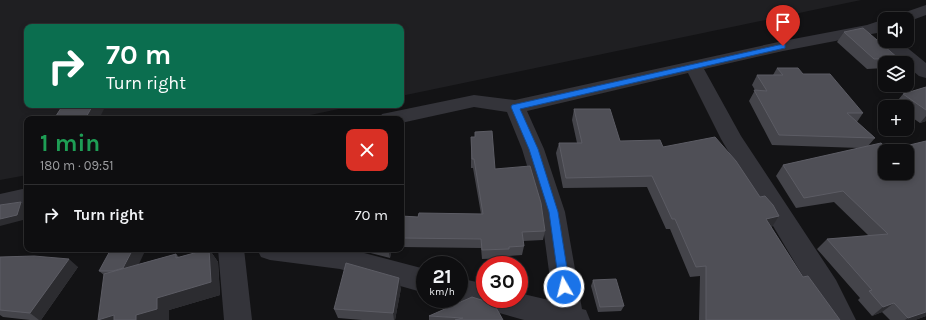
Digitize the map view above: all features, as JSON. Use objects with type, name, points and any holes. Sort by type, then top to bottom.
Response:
[{"type":"street","points":[[914,14],[926,10]]},
{"type":"street","points":[[403,116],[474,101],[515,107],[783,46],[878,31]]},
{"type":"street","points":[[897,48],[926,72]]},
{"type":"street","points":[[694,67],[732,139],[826,289],[842,320]]},
{"type":"street","points":[[515,107],[533,149],[554,212],[572,319],[528,308]]},
{"type":"street","points":[[0,202],[24,198]]},
{"type":"street","points":[[231,252],[238,320]]},
{"type":"street","points":[[293,252],[340,258],[416,279]]},
{"type":"shaded area","points":[[0,0],[861,0],[404,95],[404,24],[24,24],[24,108],[344,108],[305,116],[24,116],[24,176],[0,180]]},
{"type":"building","points":[[863,28],[878,41],[878,48],[886,48],[896,56],[878,56],[878,59],[874,59],[844,32]]},
{"type":"building","points":[[777,68],[798,68],[803,74],[830,74],[863,113],[847,113],[875,138],[779,135],[754,90],[767,91],[757,75],[783,75]]},
{"type":"building","points":[[926,87],[926,110],[914,102],[914,100],[903,94],[914,92],[914,91]]},
{"type":"building","points":[[61,108],[91,108],[87,116],[56,116]]},
{"type":"building","points":[[574,109],[610,109],[620,141],[660,140],[663,147],[715,137],[736,161],[760,197],[765,196],[773,205],[779,216],[766,219],[803,277],[808,276],[840,320],[706,320],[706,266],[696,267],[675,219],[672,219],[652,176],[566,178],[559,143],[582,143]]},
{"type":"building","points":[[492,131],[495,169],[530,166],[541,203],[545,231],[522,232],[524,246],[509,247],[509,249],[482,250],[481,239],[404,238],[404,216],[418,217],[419,213],[483,214],[474,159],[472,159],[471,137],[475,137],[475,132]]},
{"type":"building","points":[[926,141],[926,312],[908,318],[894,303],[883,307],[869,291],[872,290],[827,239],[888,234],[843,191],[804,198],[783,165],[881,143],[882,144],[878,144],[878,180],[914,180],[914,144]]},
{"type":"building","points":[[21,202],[17,215],[0,219],[0,205]]},
{"type":"building","points":[[109,252],[131,252],[123,268],[113,271],[99,271]]},
{"type":"building","points":[[198,252],[209,252],[211,282],[157,298],[157,309],[136,315],[136,320],[114,320],[114,315],[98,320],[104,274],[176,254],[176,258]]},
{"type":"building","points":[[34,256],[69,259],[30,313],[0,310],[0,257]]},
{"type":"building","points":[[346,263],[399,278],[393,313],[334,309]]},
{"type":"building","points":[[616,279],[624,306],[600,307],[593,280]]},
{"type":"building","points":[[472,297],[476,298],[476,308],[496,308],[503,320],[455,320],[463,318],[429,316],[447,308],[468,308],[468,299]]},
{"type":"route","points":[[564,287],[554,212],[533,149],[515,107],[783,46]]}]
